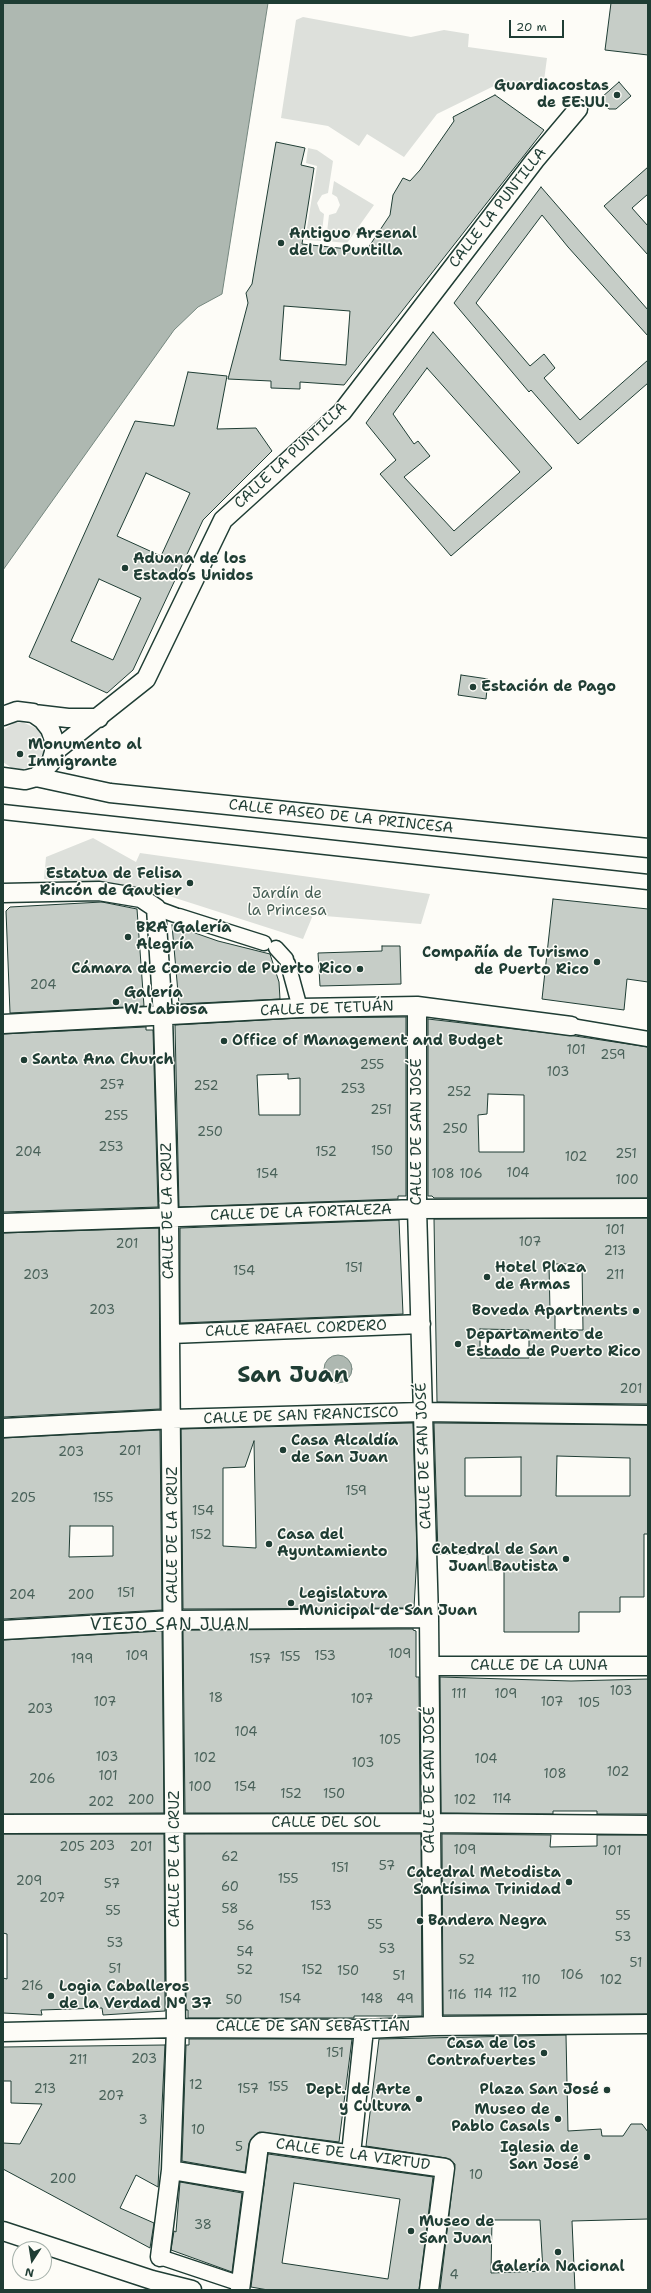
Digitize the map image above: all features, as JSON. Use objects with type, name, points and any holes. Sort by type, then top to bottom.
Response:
[{"type":"street","name":"CALLE LA PUNTILLA","points":[[99,718],[146,679],[223,520],[342,412],[535,160],[578,109]]},
{"type":"street","points":[[3,716],[17,711],[68,718],[99,718]]},
{"type":"street","points":[[33,714],[43,720],[50,729],[54,740],[54,752],[51,762],[36,777]]},
{"type":"street","points":[[54,752],[99,718]]},
{"type":"street","name":"CALLE PASEO DE LA PRINCESA","points":[[3,777],[24,780],[36,777],[110,793],[648,848]]},
{"type":"street","points":[[3,812],[648,882]]},
{"type":"street","points":[[3,892],[99,891],[141,898],[156,908],[270,946],[287,962],[300,1008]]},
{"type":"street","name":"CALLE DE LA CRUZ","points":[[156,908],[163,1017],[169,1219],[172,1419],[176,2028],[171,2170],[160,2257]]},
{"type":"street","name":"CALLE DE TETUÁN","points":[[3,1024],[163,1017],[300,1008],[417,1006],[571,1026],[648,1039]]},
{"type":"street","name":"CALLE DE SAN JOSÉ","points":[[417,1006],[417,1209],[430,1666],[430,1823],[433,2026]]},
{"type":"street","name":"CALLE DE LA FORTALEZA","points":[[3,1223],[169,1219],[417,1209],[648,1208]]},
{"type":"street","name":"CALLE RAFAEL CORDERO","points":[[171,1334],[421,1324]]},
{"type":"street","name":"CALLE DE SAN FRANCISCO","points":[[3,1428],[172,1419],[422,1412],[648,1415]]},
{"type":"street","points":[[3,1630],[173,1620],[429,1618]]},
{"type":"street","name":"CALLE DE LA LUNA","points":[[430,1666],[648,1666]]},
{"type":"street","name":"CALLE DEL SOL","points":[[3,1824],[430,1823],[648,1825]]},
{"type":"street","name":"CALLE DE SAN SEBASTIÁN","points":[[3,2032],[176,2028],[364,2029],[433,2026],[648,2024]]},
{"type":"street","points":[[351,2154],[364,2029]]},
{"type":"street","name":"CALLE DE LA VIRTUD","points":[[254,2184],[259,2145],[262,2142],[445,2168],[429,2290]]},
{"type":"street","points":[[160,2257],[240,2287],[254,2184],[171,2170]]},
{"type":"street","points":[[3,2232],[152,2280],[192,2290]]},
{"type":"green space","points":[[303,17],[411,37],[444,30],[469,34],[468,47],[547,58],[543,88],[496,85],[437,114],[404,157],[367,134],[359,146],[328,126],[281,118],[296,20]]},
{"type":"green space","points":[[308,148],[317,150],[333,161],[328,193],[322,195],[317,203],[320,211],[324,214],[321,241],[305,240],[317,166],[306,163]]},
{"type":"green space","points":[[334,181],[374,205],[347,243],[326,241],[329,215],[336,213],[340,205],[337,197],[332,194]]},
{"type":"green space","points":[[22,722],[36,728],[41,735],[44,751],[36,764],[21,770],[13,769],[3,762],[3,730],[14,723]]},
{"type":"green space","name":"Jardín de la Princesa","points":[[93,838],[136,862],[140,853],[430,894],[421,924],[313,915],[303,939],[141,887],[44,879],[46,857]]},
{"type":"shaded area","points":[[3,3],[268,3],[222,294],[198,307],[174,330],[3,570]]},
{"type":"shaded area","points":[[338,1355],[348,1359],[352,1369],[348,1379],[338,1383],[328,1379],[324,1369],[328,1359]]},
{"type":"building","points":[[611,3],[648,3],[648,55],[605,50]]},
{"type":"building","name":"Guardiacostas de EE.UU.","points":[[619,82],[631,96],[616,109],[609,109],[602,103],[602,97]]},
{"type":"building","name":"Antiguo Arsenal del La Puntilla","points":[[495,95],[544,130],[344,385],[300,382],[300,389],[271,388],[271,381],[228,379],[248,303],[246,293],[252,284],[276,142],[305,148],[301,165],[314,168],[302,244],[366,251],[390,215],[393,195],[403,178],[410,181],[420,170],[454,121],[453,117]],"holes":[[[284,306],[350,311],[346,365],[280,360]]]},
{"type":"building","points":[[648,167],[648,194],[632,208],[648,226],[648,255],[604,206]]},
{"type":"building","points":[[541,187],[648,310],[648,336],[568,247],[542,215],[476,303],[530,366],[544,354],[555,368],[544,378],[580,420],[648,360],[648,383],[578,444],[531,390],[529,392],[454,303]]},
{"type":"building","points":[[433,332],[552,468],[451,556],[380,474],[396,460],[366,423]],"holes":[[[427,368],[520,472],[454,531],[404,477],[430,456],[418,441],[414,444],[393,414]]]},
{"type":"building","name":"Aduana de los Estados Unidos","points":[[188,372],[227,376],[217,429],[256,428],[272,451],[203,520],[133,670],[107,693],[29,657],[135,421],[174,426]],"holes":[[[146,473],[190,493],[161,556],[117,536]],[[99,579],[141,598],[113,660],[71,641]]]},
{"type":"building","name":"Estación de Pago","points":[[461,675],[488,679],[486,699],[458,695]]},
{"type":"building","name":"Compañía de Turismo de Puerto Rico","points":[[553,899],[648,909],[648,982],[627,979],[624,1010],[542,999]]},
{"type":"building","points":[[102,902],[137,909],[144,1006],[10,1013],[6,911],[10,907]]},
{"type":"building","points":[[172,925],[218,941],[270,954],[279,982],[280,999],[179,1004]]},
{"type":"building","name":"Cámara de Comercio de Puerto Rico","points":[[382,946],[400,946],[401,984],[320,986],[318,953],[382,951]]},
{"type":"building","points":[[406,1017],[406,1196],[398,1196],[398,1199],[179,1207],[175,1025],[300,1018]],"holes":[[[288,1074],[288,1079],[300,1078],[300,1115],[259,1115],[257,1075]]]},
{"type":"building","points":[[428,1019],[575,1036],[648,1047],[648,1198],[434,1198],[432,1196],[428,1196]],"holes":[[[488,1094],[524,1095],[524,1152],[479,1152],[478,1115],[487,1114]]]},
{"type":"building","points":[[146,1027],[146,1030],[153,1030],[158,1207],[3,1212],[3,1034]]},
{"type":"building","points":[[648,1218],[648,1404],[437,1402],[434,1219]],"holes":[[[549,1264],[582,1264],[583,1330],[555,1330],[555,1311],[550,1311]],[[480,1329],[529,1330],[529,1358],[480,1358]]]},
{"type":"building","points":[[399,1220],[403,1314],[180,1323],[180,1228]]},
{"type":"building","points":[[159,1228],[160,1409],[3,1417],[3,1233]]},
{"type":"building","points":[[413,1423],[417,1554],[414,1608],[183,1609],[181,1429]],"holes":[[[254,1441],[256,1548],[223,1546],[223,1468],[245,1467]]]},
{"type":"building","points":[[434,1423],[648,1425],[648,1534],[644,1534],[644,1597],[620,1597],[620,1612],[579,1612],[579,1632],[504,1632],[504,1570],[488,1570],[488,1554],[438,1554]],"holes":[[[557,1456],[630,1458],[630,1496],[556,1496]],[[521,1457],[521,1496],[465,1496],[465,1458]]]},
{"type":"building","points":[[160,1430],[162,1610],[3,1619],[3,1438]],"holes":[[[70,1526],[113,1526],[113,1556],[69,1557]]]},
{"type":"building","points":[[413,1629],[416,1631],[416,1677],[419,1677],[420,1813],[185,1813],[183,1630]]},
{"type":"building","points":[[162,1631],[164,1813],[3,1814],[3,1640]]},
{"type":"building","points":[[440,1677],[571,1681],[648,1679],[648,1814],[597,1814],[597,1811],[553,1811],[553,1814],[441,1813]]},
{"type":"building","points":[[3,1834],[164,1834],[165,2011],[103,2015],[102,2008],[41,2010],[42,2015],[3,2013],[3,1978],[7,1979],[7,1934],[3,1933]]},
{"type":"building","points":[[185,1834],[421,1834],[422,2016],[354,2016],[354,2018],[188,2018],[188,2010],[186,2010]]},
{"type":"building","points":[[442,1834],[551,1835],[550,1847],[597,1846],[597,1835],[648,1835],[648,2014],[443,2015]]},
{"type":"building","points":[[566,2035],[568,2131],[601,2129],[602,2136],[623,2136],[631,2124],[642,2124],[648,2132],[648,2219],[572,2221],[575,2290],[440,2290],[455,2164],[446,2158],[366,2146],[379,2039]],"holes":[[[492,2220],[540,2220],[543,2271],[491,2273]]]},
{"type":"building","points":[[189,2039],[352,2039],[339,2142],[259,2132],[249,2143],[245,2172],[182,2161],[186,2045],[189,2045]]},
{"type":"building","points":[[165,2045],[158,2187],[136,2175],[120,2208],[154,2223],[150,2248],[3,2169],[3,2143],[20,2144],[42,2104],[11,2103],[11,2081],[3,2081],[3,2047]]},
{"type":"building","name":"Museo de San Juan","points":[[268,2154],[433,2177],[419,2290],[268,2290],[251,2287]],"holes":[[[294,2183],[400,2199],[388,2279],[282,2263]]]},
{"type":"building","points":[[180,2182],[242,2193],[232,2272],[171,2250],[174,2231],[176,2232]]},
{"type":"place","name":"Guardiacostas de EE.UU.","points":[[617,95]]},
{"type":"place","name":"Antiguo Arsenal del La Puntilla","points":[[281,243]]},
{"type":"place","name":"Aduana de los Estados Unidos","points":[[125,568]]},
{"type":"place","name":"Estación de Pago","points":[[473,687]]},
{"type":"place","name":"Monumento al Inmigrante","points":[[20,754]]},
{"type":"place","name":"Estatua de Felisa Rincón de Gautier","points":[[190,883]]},
{"type":"place","name":"BRA Galería Alegría","points":[[128,937]]},
{"type":"place","name":"Compañía de Turismo de Puerto Rico","points":[[597,962]]},
{"type":"place","name":"Cámara de Comercio de Puerto Rico","points":[[360,969]]},
{"type":"place","name":"Galería W. Labiosa","points":[[116,1002]]},
{"type":"place","name":"Office of Management and Budget","points":[[224,1041]]},
{"type":"place","name":"Santa Ana Church","points":[[24,1060]]},
{"type":"place","name":"Hotel Plaza de Armas","points":[[487,1277]]},
{"type":"place","name":"Boveda Apartments","points":[[636,1311]]},
{"type":"place","name":"Departamento de Estado de Puerto Rico","points":[[458,1344]]},
{"type":"place","name":"Casa Alcaldía de San Juan","points":[[283,1450]]},
{"type":"place","name":"Casa del Ayuntamiento","points":[[269,1544]]},
{"type":"place","name":"Catedral de San Juan Bautista","points":[[566,1559]]},
{"type":"place","name":"Legislatura Municipal de San Juan","points":[[291,1603]]},
{"type":"place","name":"Catedral Metodista Santísima Trinidad","points":[[569,1882]]},
{"type":"place","name":"Bandera Negra","points":[[420,1921]]},
{"type":"place","name":"Logia Caballeros de la Verdad Nº 37","points":[[51,1996]]},
{"type":"place","name":"Casa de los Contrafuertes","points":[[544,2053]]},
{"type":"place","name":"Plaza San José","points":[[607,2090]]},
{"type":"place","name":"Dept. de Arte y Cultura","points":[[419,2099]]},
{"type":"place","name":"Museo de Pablo Casals","points":[[558,2119]]},
{"type":"place","name":"Iglesia de San José","points":[[587,2157]]},
{"type":"place","name":"Museo de San Juan","points":[[411,2231]]},
{"type":"place","name":"Galería Nacional","points":[[558,2252]]},
{"type":"district","name":"San Juan","points":[[293,1376]]},
{"type":"district","name":"VIEJO SAN JUAN","points":[[170,1626]]}]
